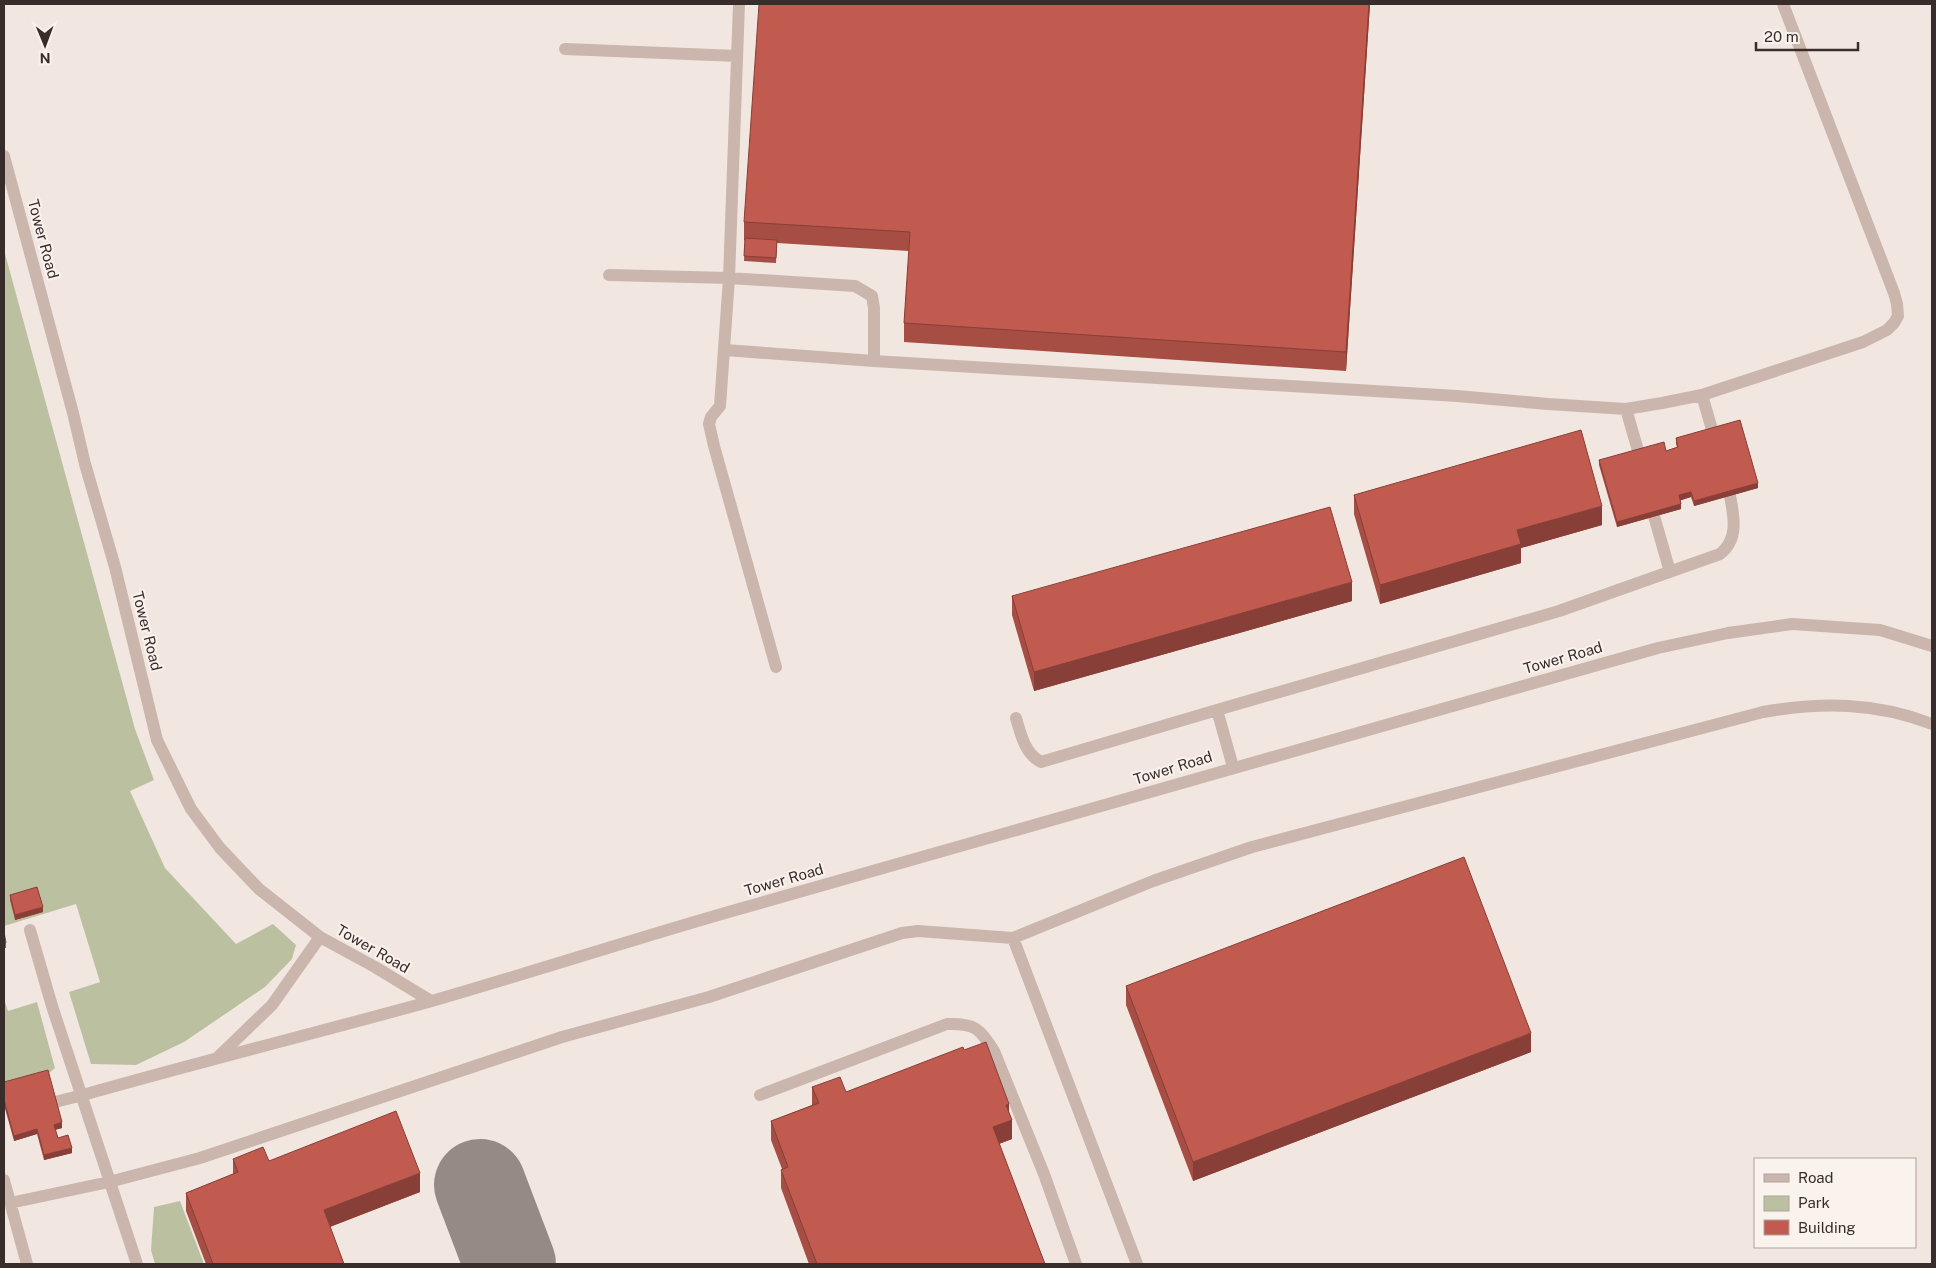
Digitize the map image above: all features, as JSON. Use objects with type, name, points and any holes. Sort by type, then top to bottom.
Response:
[{"type":"street","points":[[739,4],[725,350],[720,406],[711,416],[709,424],[776,667]]},
{"type":"street","points":[[725,350],[874,361],[1457,396],[1626,409],[1702,395],[1863,342],[1886,330],[1894,323],[1898,316],[1898,304],[1894,293],[1783,4]]},
{"type":"street","points":[[564,49],[737,56]]},
{"type":"street","name":"Tower Road","points":[[4,156],[74,414],[85,464],[115,566],[157,740],[191,809],[220,848],[259,889],[320,937],[374,966],[431,1001]]},
{"type":"street","points":[[609,275],[729,278],[855,286],[872,296],[874,308],[874,361]]},
{"type":"street","points":[[1702,395],[1713,433]]},
{"type":"street","points":[[1626,409],[1639,454]]},
{"type":"street","points":[[1016,718],[1023,743],[1032,755],[1041,762],[1559,611],[1618,592],[1720,554],[1727,549],[1734,528],[1730,496]]},
{"type":"street","points":[[1654,516],[1670,572]]},
{"type":"street","name":"Tower Road","points":[[55,1102],[431,1001],[730,912],[1059,819],[1233,767],[1658,648],[1728,633],[1792,624],[1880,630],[1932,646]]},
{"type":"street","points":[[10,1203],[109,1182],[200,1158],[552,1040],[709,997],[902,933],[918,931],[1013,938],[1153,881],[1252,847],[1763,712],[1798,706],[1863,707],[1885,709],[1932,724]]},
{"type":"street","points":[[1217,710],[1233,767]]},
{"type":"street","points":[[30,930],[52,1006],[137,1264]]},
{"type":"street","points":[[218,1057],[272,1005],[320,937]]},
{"type":"street","points":[[1013,938],[1137,1264]]},
{"type":"street","points":[[760,1095],[946,1024],[972,1026],[982,1033],[994,1051],[1044,1174],[1076,1264]]},
{"type":"street","points":[[4,1180],[27,1264]]},
{"type":"green space","points":[[4,250],[135,729],[154,780],[130,791],[165,868],[236,944],[273,924],[296,945],[292,959],[265,987],[184,1042],[136,1065],[91,1064],[69,992],[100,982],[76,904],[4,926]]},
{"type":"green space","points":[[4,999],[8,1011],[37,1002],[55,1068],[47,1075],[4,1087]]},
{"type":"green space","points":[[180,1201],[204,1264],[155,1264],[151,1250],[154,1207]]},
{"type":"building","points":[[759,4],[1369,4],[1346,352],[904,323],[910,232],[744,222]]},
{"type":"building","points":[[745,238],[777,240],[776,258],[744,256]]},
{"type":"building","points":[[1740,420],[1758,483],[1694,501],[1691,492],[1679,495],[1681,504],[1617,522],[1599,460],[1664,442],[1666,451],[1678,447],[1676,438]]},
{"type":"building","points":[[1581,430],[1602,506],[1517,530],[1521,544],[1380,585],[1354,495]]},
{"type":"building","points":[[1330,507],[1352,582],[1034,672],[1012,596]]},
{"type":"building","points":[[1464,857],[1531,1033],[1193,1162],[1126,986]]},
{"type":"building","points":[[37,887],[43,907],[15,915],[10,895]]},
{"type":"building","points":[[986,1042],[1009,1104],[1006,1105],[1012,1120],[993,1127],[1045,1264],[817,1264],[781,1170],[788,1167],[771,1121],[819,1103],[812,1087],[840,1077],[846,1092],[963,1047],[964,1050]]},
{"type":"building","points":[[48,1070],[62,1122],[54,1125],[58,1138],[68,1135],[72,1148],[44,1155],[37,1129],[14,1136],[4,1100],[4,1082]]},
{"type":"building","points":[[396,1111],[420,1173],[324,1210],[344,1264],[213,1264],[186,1193],[238,1172],[233,1159],[263,1147],[269,1161]]},
{"type":"taxiway","points":[[480,1185],[510,1264]]}]
